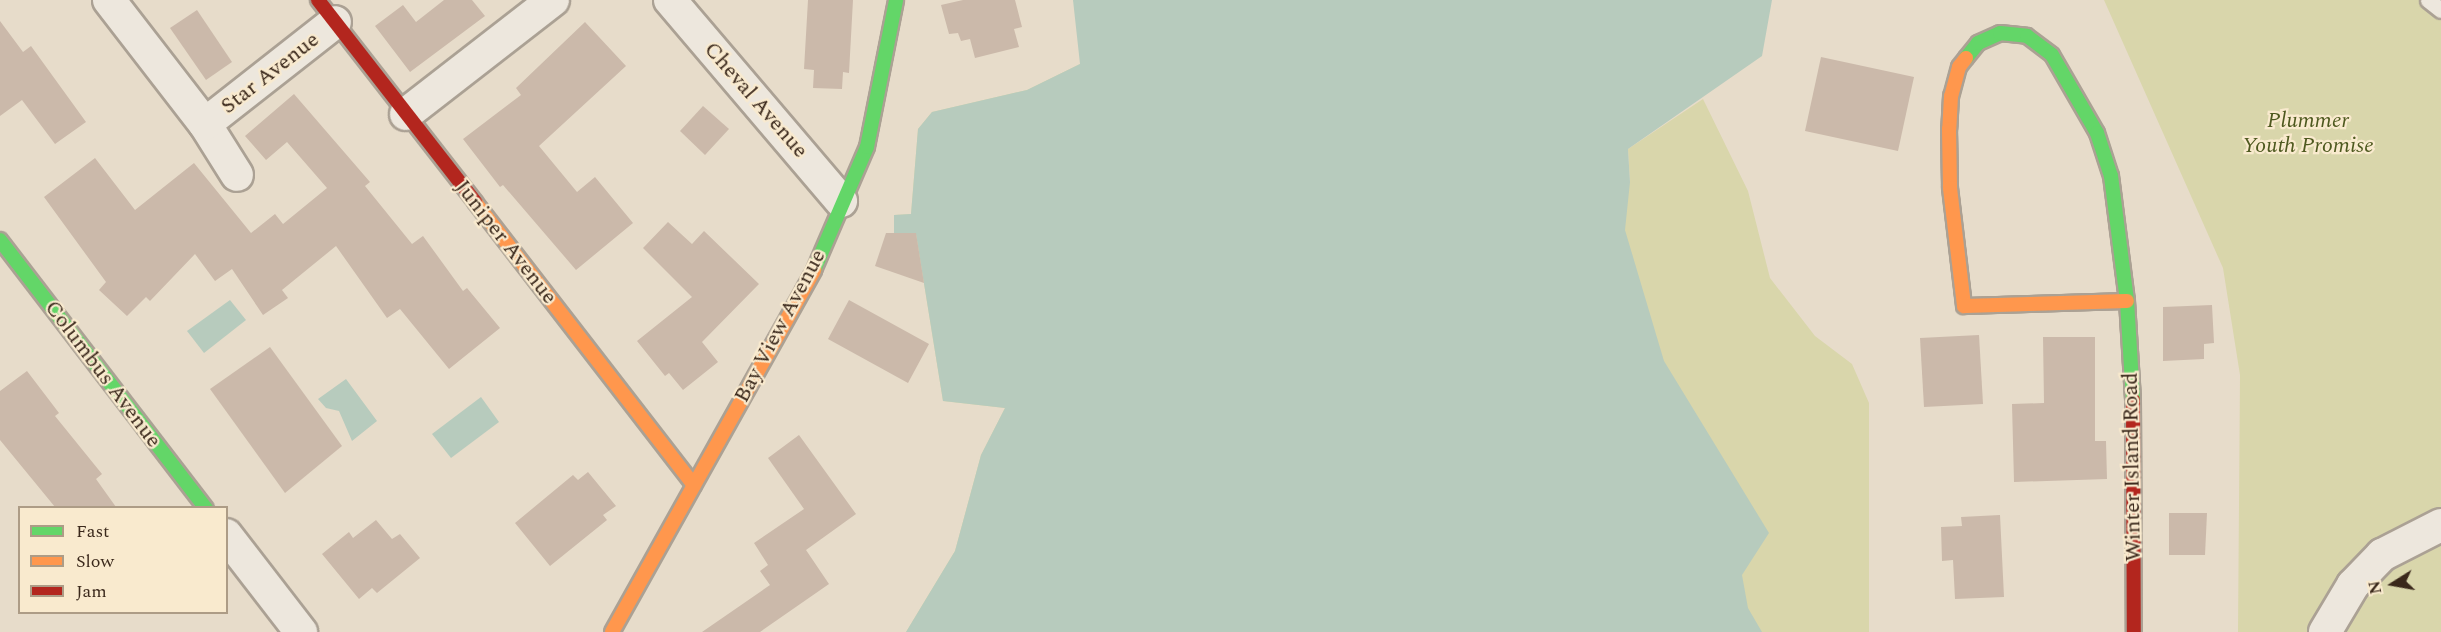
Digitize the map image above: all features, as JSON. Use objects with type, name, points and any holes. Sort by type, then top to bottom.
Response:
[{"type":"street","name":"Star Avenue","points":[[109,0],[205,124],[237,175]]},
{"type":"street","points":[[406,114],[553,0]]},
{"type":"street","name":"Cheval Avenue","points":[[670,0],[841,201]]},
{"type":"street","name":"Bay View Avenue","points":[[612,632],[819,260],[841,201],[867,147],[896,0]]},
{"type":"street","name":"Star Avenue","points":[[205,124],[326,11]]},
{"type":"street","name":"Juniper Avenue","points":[[326,11],[694,485]]},
{"type":"street","name":"Winter Island Road","points":[[2127,301],[1964,306],[1950,188],[1949,129],[1951,96],[1959,67],[1978,43],[2000,33],[2027,36],[2052,55],[2097,132],[2111,176],[2127,301],[2133,402],[2134,632]]},
{"type":"street","name":"Columbus Avenue","points":[[0,240],[205,506]]},
{"type":"street","points":[[2325,632],[2354,585],[2382,555],[2441,525]]},
{"type":"street","points":[[228,538],[301,632]]},
{"type":"lane","points":[[2428,0],[2441,10]]},
{"type":"green space","name":"Plummer Youth Promise","points":[[2104,0],[2441,0],[2441,632],[2238,632],[2240,375],[2223,268]]},
{"type":"green space","points":[[1080,64],[1630,182],[1628,149],[1703,99],[1748,191],[1770,278],[1815,336],[1852,364],[1869,403],[1869,632],[906,632],[955,551],[981,455],[1005,408],[943,401],[916,234],[894,233],[894,215],[911,214],[918,129],[932,112],[1027,90]]},
{"type":"shaded area","points":[[1073,0],[1772,0],[1762,56],[1628,149],[1630,182],[1625,230],[1664,361],[1769,533],[1742,575],[1748,608],[1762,632],[906,632],[955,551],[981,455],[1005,408],[943,401],[916,234],[894,233],[894,215],[911,214],[918,129],[932,112],[1027,90],[1080,64]]},
{"type":"shaded area","points":[[230,300],[246,320],[204,353],[187,331]]},
{"type":"shaded area","points":[[346,379],[377,421],[352,441],[339,411],[326,408],[318,399]]},
{"type":"shaded area","points":[[481,397],[499,422],[451,458],[432,434]]},
{"type":"building","points":[[444,0],[472,0],[485,16],[410,72],[375,26],[403,5],[416,22]]},
{"type":"building","points":[[808,0],[853,0],[849,73],[843,72],[842,89],[813,88],[814,70],[804,69]]},
{"type":"building","points":[[963,0],[1015,0],[1022,27],[1014,29],[1019,47],[975,58],[970,39],[961,41],[958,33],[949,34],[941,5]]},
{"type":"building","points":[[197,10],[232,62],[206,80],[170,28]]},
{"type":"building","points":[[0,21],[23,52],[31,46],[86,122],[55,144],[22,100],[0,116]]},
{"type":"building","points":[[585,22],[626,66],[539,146],[577,192],[595,177],[633,223],[576,270],[503,185],[500,187],[463,139],[521,95],[516,88]]},
{"type":"building","points":[[1821,57],[1914,77],[1898,151],[1805,131]]},
{"type":"building","points":[[294,94],[370,182],[365,186],[412,244],[423,236],[463,291],[467,288],[500,328],[449,369],[400,309],[387,318],[336,246],[282,290],[288,298],[263,315],[232,269],[215,281],[195,254],[150,301],[146,297],[127,316],[99,290],[106,282],[44,197],[95,158],[135,210],[194,163],[251,233],[275,214],[283,224],[327,188],[287,142],[266,160],[245,136]]},
{"type":"building","points":[[703,106],[729,129],[705,155],[680,131]]},
{"type":"building","points":[[668,222],[692,244],[704,231],[759,284],[702,342],[718,362],[683,390],[669,373],[665,376],[637,341],[692,297],[643,248]]},
{"type":"building","points":[[886,233],[916,233],[924,283],[875,266]]},
{"type":"building","points":[[849,300],[929,344],[908,383],[828,339]]},
{"type":"building","points":[[2212,305],[2214,343],[2204,344],[2204,359],[2163,361],[2163,307]]},
{"type":"building","points":[[1979,335],[1983,404],[1924,407],[1920,338]]},
{"type":"building","points":[[2043,337],[2095,337],[2095,441],[2106,441],[2107,479],[2014,482],[2012,404],[2044,403]]},
{"type":"building","points":[[270,347],[342,446],[285,493],[210,389]]},
{"type":"building","points":[[27,371],[59,413],[55,416],[102,474],[96,479],[115,506],[54,506],[0,440],[0,391]]},
{"type":"building","points":[[799,435],[856,514],[806,550],[829,584],[760,632],[702,632],[770,585],[760,571],[768,565],[754,543],[804,509],[768,458]]},
{"type":"building","points":[[588,472],[616,506],[603,515],[607,520],[550,566],[515,523],[573,475],[578,480]]},
{"type":"building","points":[[2169,513],[2207,513],[2205,555],[2169,555]]},
{"type":"building","points":[[2000,515],[2004,597],[1955,599],[1953,560],[1942,561],[1941,527],[1962,526],[1961,517]]},
{"type":"building","points":[[376,520],[392,539],[400,534],[420,558],[377,593],[372,588],[359,599],[322,554],[349,532],[353,538]]},
{"type":"traffic: fast","points":[[814,270],[867,147],[896,0]]},
{"type":"traffic: fast","points":[[1966,58],[1978,43],[2000,33],[2027,36],[2052,55],[2097,133],[2111,176],[2127,301],[2133,400]]},
{"type":"traffic: fast","points":[[0,240],[204,506]]},
{"type":"traffic: slow","points":[[1966,58],[1959,67],[1951,96],[1949,129],[1950,188],[1964,306],[2127,301]]},
{"type":"traffic: slow","points":[[475,202],[694,485]]},
{"type":"traffic: slow","points":[[612,632],[814,270]]},
{"type":"traffic: jam","points":[[318,0],[475,202]]},
{"type":"traffic: jam","points":[[2133,400],[2134,632]]}]
